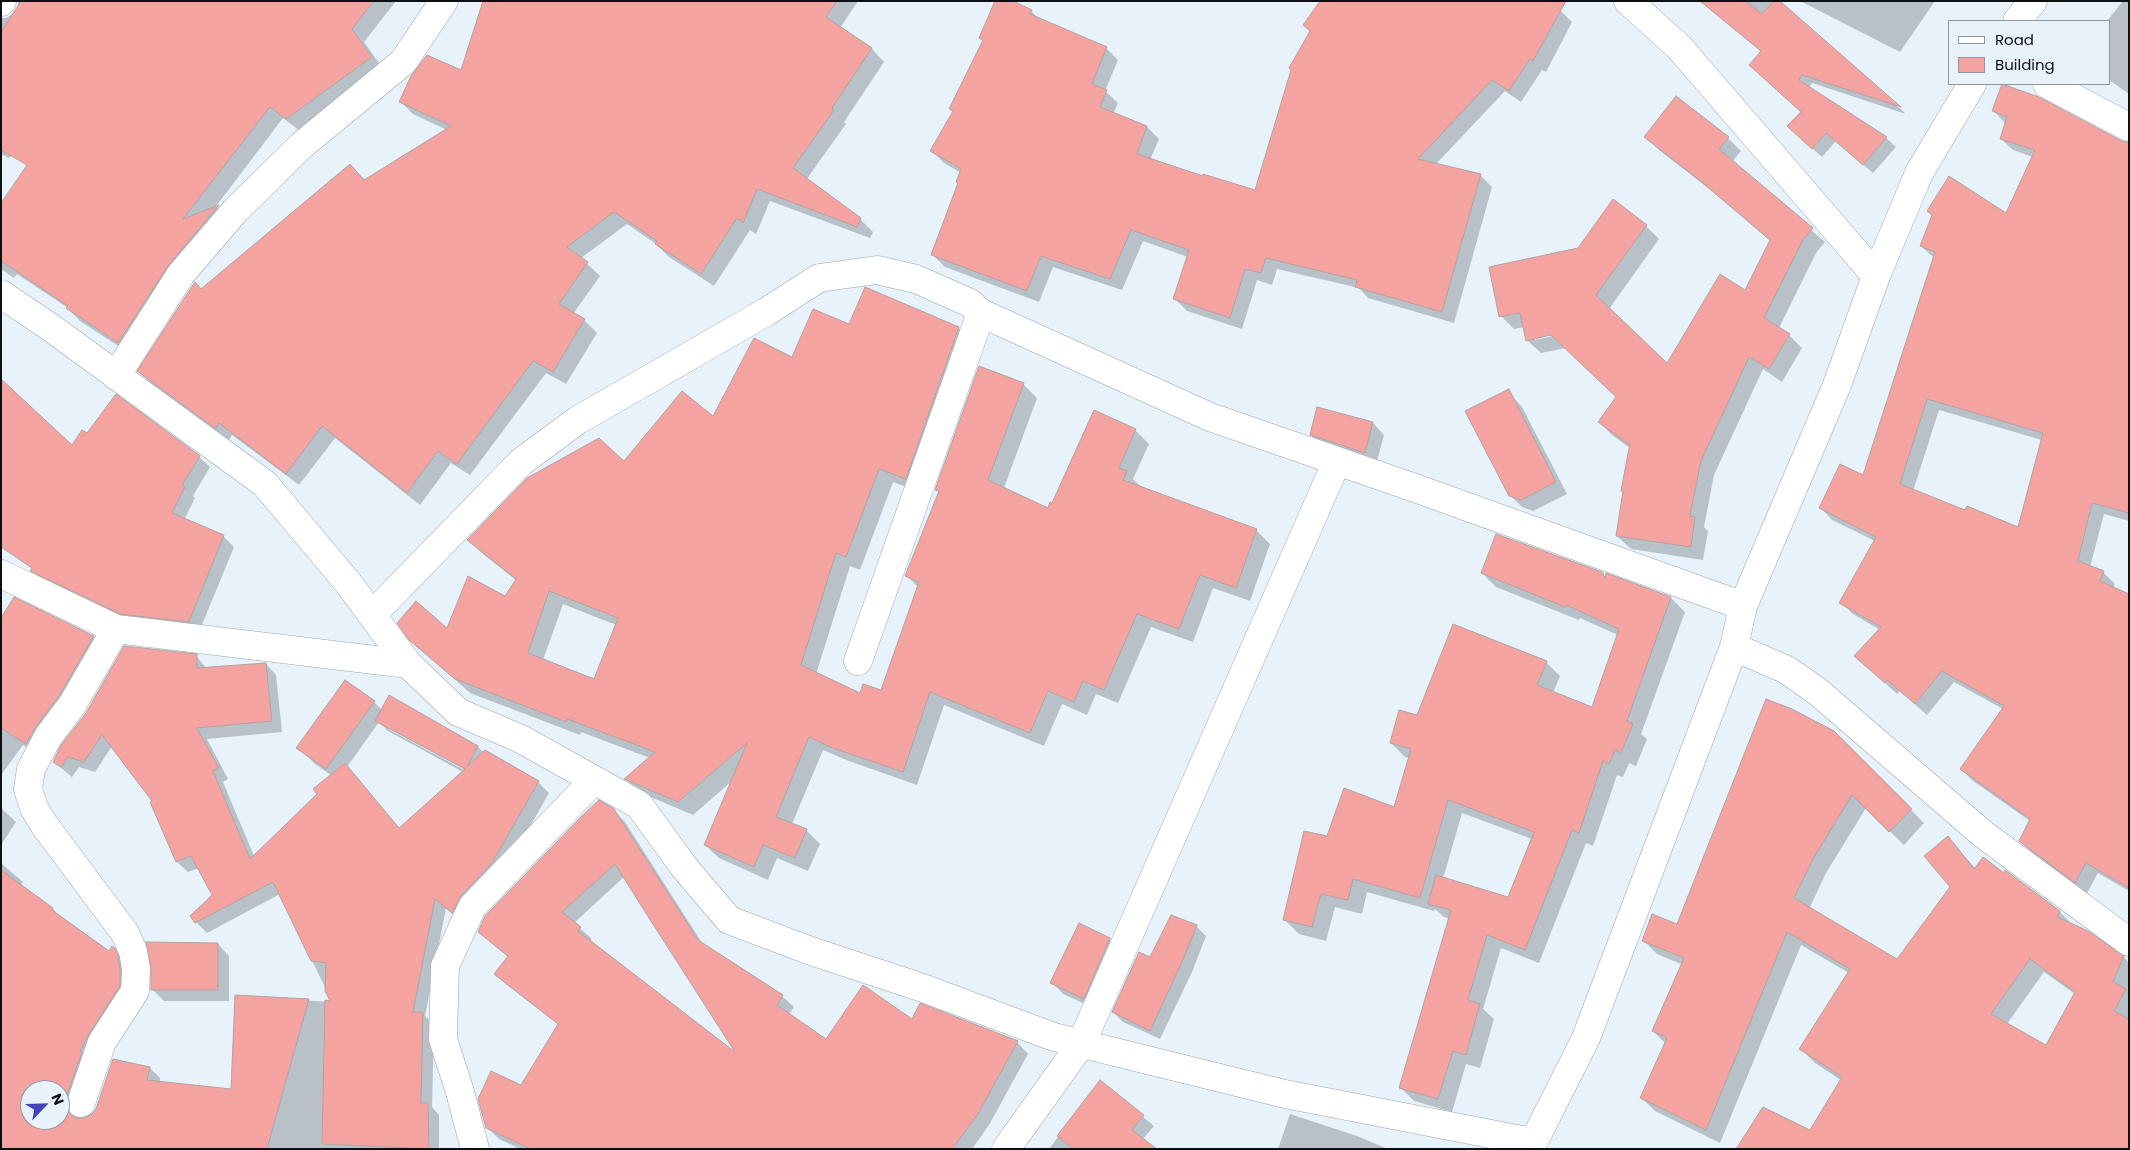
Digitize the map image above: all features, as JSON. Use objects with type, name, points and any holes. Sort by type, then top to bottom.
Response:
[{"type":"street","points":[[116,376],[181,274],[235,210],[302,145],[403,62],[444,1]]},
{"type":"street","points":[[1628,1],[1679,47],[1876,276]]},
{"type":"street","points":[[2017,20],[2033,1]]},
{"type":"street","points":[[1,294],[50,327],[265,484],[349,584],[408,664],[458,712],[521,739],[639,806],[684,867],[729,920],[812,951],[923,988],[1054,1038],[1285,1094],[1531,1146],[1586,1038],[1734,647],[1743,606],[1837,385],[1876,276],[1919,173],[1971,85]]},
{"type":"street","points":[[2050,85],[2129,127]]},
{"type":"street","points":[[372,616],[521,462],[578,420],[766,312],[819,278],[877,270],[916,279],[970,303],[981,313],[1210,417],[1743,606]]},
{"type":"street","points":[[858,661],[981,313]]},
{"type":"street","points":[[1006,1149],[1081,1044],[1338,462]]},
{"type":"street","points":[[1,574],[116,629],[408,664]]},
{"type":"street","points":[[81,1103],[102,1042],[135,991],[136,969],[133,951],[125,933],[45,826],[34,808],[28,789],[30,769],[48,737],[72,705],[116,629]]},
{"type":"street","points":[[1734,647],[1786,670],[1817,691],[1983,834],[2129,942]]},
{"type":"street","points":[[475,1149],[460,1092],[443,1039],[445,966],[472,907],[594,780]]},
{"type":"street","points":[[460,1092],[463,1149]]},
{"type":"building","points":[[21,1],[374,1],[352,29],[372,57],[286,119],[270,107],[183,219],[219,205],[168,266],[118,343],[66,308],[68,306],[1,261],[1,203],[27,165],[1,150],[1,32]]},
{"type":"building","points":[[483,1],[837,1],[826,17],[872,48],[832,108],[834,110],[793,168],[861,218],[857,227],[757,189],[743,223],[737,218],[701,274],[655,244],[657,241],[614,212],[567,247],[588,262],[559,304],[585,319],[553,372],[533,361],[457,464],[438,451],[407,493],[322,426],[286,474],[219,423],[216,429],[137,371],[195,282],[201,289],[350,164],[364,180],[451,126],[399,102],[411,76],[427,55],[461,70]]},
{"type":"building","points":[[995,1],[1013,1],[1032,10],[1030,14],[1107,47],[1092,84],[1107,90],[1100,107],[1147,126],[1137,154],[1203,176],[1203,174],[1255,190],[1291,70],[1289,68],[1310,31],[1303,25],[1320,1],[1566,1],[1533,61],[1530,59],[1509,91],[1492,80],[1418,159],[1481,174],[1442,312],[1355,287],[1357,280],[1266,258],[1261,273],[1245,269],[1230,318],[1173,299],[1189,250],[1131,230],[1110,279],[1041,256],[1027,291],[931,255],[958,183],[956,182],[961,169],[930,151],[953,111],[949,109],[983,40],[979,38]]},
{"type":"building","points":[[1700,1],[1746,1],[1762,14],[1774,1],[1780,1],[1901,107],[1802,75],[1799,80],[1887,137],[1863,165],[1826,133],[1812,149],[1787,126],[1801,112],[1749,65],[1761,51]]},
{"type":"building","points":[[2002,85],[2039,97],[2122,141],[2129,142],[2129,513],[2092,503],[2078,561],[2104,571],[2100,581],[2129,594],[2129,888],[2086,863],[2075,883],[2019,841],[2030,819],[1960,769],[2004,706],[1942,671],[1915,704],[1887,680],[1885,683],[1854,656],[1881,627],[1839,603],[1876,537],[1819,508],[1840,464],[1863,475],[1935,252],[1920,246],[1932,215],[1927,211],[1949,176],[2006,213],[2035,150],[2000,139],[2007,117],[1992,111]],"holes":[[[1927,399],[2043,433],[2018,527],[1967,506],[1965,510],[1900,484]]]},
{"type":"building","points":[[1676,96],[1729,137],[1719,149],[1813,228],[1803,240],[1764,318],[1790,334],[1769,369],[1749,357],[1701,461],[1690,516],[1695,517],[1691,547],[1616,536],[1623,491],[1621,491],[1630,443],[1628,444],[1598,422],[1616,397],[1551,335],[1526,341],[1520,313],[1499,317],[1489,267],[1578,248],[1613,199],[1647,225],[1596,295],[1667,363],[1720,274],[1745,290],[1770,240],[1698,179],[1644,137]]},
{"type":"building","points":[[865,287],[959,327],[906,479],[879,469],[846,557],[836,553],[801,665],[860,693],[863,684],[881,690],[919,582],[905,576],[939,491],[935,490],[979,366],[1024,383],[988,480],[1048,508],[1094,410],[1136,429],[1119,468],[1127,471],[1123,480],[1257,529],[1236,588],[1200,575],[1179,629],[1137,614],[1104,690],[1083,681],[1074,702],[1048,691],[1030,733],[930,692],[903,772],[830,747],[809,737],[776,817],[807,829],[795,858],[763,845],[754,867],[704,845],[747,743],[678,802],[624,779],[655,752],[567,719],[566,722],[455,679],[409,640],[397,623],[416,601],[447,628],[468,576],[505,596],[516,579],[467,540],[527,478],[599,438],[624,461],[682,391],[713,416],[754,338],[792,357],[813,309],[849,324]],"holes":[[[549,591],[618,618],[594,679],[528,653]]]},
{"type":"building","points":[[1,379],[72,445],[82,430],[87,433],[116,394],[200,456],[182,485],[185,487],[172,513],[224,535],[189,622],[120,614],[30,571],[32,568],[1,547]]},
{"type":"building","points":[[1509,389],[1556,482],[1521,500],[1509,496],[1465,411]]},
{"type":"building","points":[[1317,407],[1373,422],[1365,453],[1310,435]]},
{"type":"building","points":[[1496,534],[1602,572],[1605,578],[1606,573],[1671,597],[1627,721],[1633,724],[1621,753],[1615,750],[1609,764],[1603,761],[1579,833],[1572,830],[1525,950],[1487,935],[1468,1000],[1480,1004],[1466,1055],[1453,1051],[1438,1099],[1399,1088],[1451,910],[1428,904],[1436,875],[1508,897],[1534,832],[1448,800],[1420,898],[1353,879],[1348,900],[1321,894],[1312,927],[1283,920],[1304,831],[1327,836],[1344,788],[1394,807],[1411,749],[1390,743],[1399,710],[1417,715],[1453,624],[1547,661],[1537,685],[1592,707],[1619,629],[1566,605],[1565,607],[1481,573]]},
{"type":"building","points":[[14,597],[94,636],[59,696],[35,728],[26,744],[1,728],[1,618]]},
{"type":"building","points":[[124,646],[197,654],[197,668],[266,663],[272,721],[197,728],[219,768],[213,771],[250,859],[317,794],[313,789],[345,763],[399,828],[465,769],[375,721],[389,695],[478,746],[467,767],[485,750],[539,781],[492,863],[461,896],[452,913],[435,899],[413,1012],[423,1012],[421,1103],[428,1103],[429,1149],[322,1144],[325,1000],[330,1001],[325,991],[326,963],[311,961],[273,882],[195,923],[190,916],[212,895],[191,856],[176,862],[150,802],[152,801],[102,735],[84,762],[68,757],[61,767],[53,762],[61,745],[86,713]]},
{"type":"building","points":[[345,680],[375,701],[326,769],[296,748]]},
{"type":"building","points":[[1766,699],[1792,709],[1834,731],[1912,809],[1889,832],[1852,795],[1813,859],[1794,898],[1897,959],[1950,887],[1924,856],[1948,836],[1974,869],[1983,857],[2004,873],[2005,870],[2060,911],[2057,917],[2088,931],[2124,956],[2113,982],[2126,989],[2114,1011],[2129,1019],[2129,1149],[1736,1149],[1763,1107],[1810,1130],[1842,1077],[1799,1049],[1850,969],[1787,932],[1706,1130],[1640,1098],[1667,1038],[1652,1031],[1684,958],[1642,941],[1652,914],[1677,924]],"holes":[[[2030,959],[2075,992],[2046,1045],[1991,1014]]]},
{"type":"building","points":[[599,800],[614,809],[698,940],[783,995],[777,1005],[826,1039],[863,985],[912,1019],[920,1003],[1018,1041],[978,1114],[952,1149],[531,1149],[486,1128],[478,1099],[491,1071],[521,1085],[558,1024],[494,974],[508,956],[478,932],[485,916]],"holes":[[[615,864],[735,1052],[578,931],[581,927],[562,912]]]},
{"type":"building","points":[[1,870],[109,951],[112,946],[115,948],[120,970],[120,986],[80,1051],[82,1052],[70,1086],[70,1080],[20,1080],[20,1130],[70,1130],[70,1114],[75,1118],[84,1118],[92,1114],[96,1109],[113,1059],[150,1067],[147,1080],[231,1089],[235,995],[309,999],[267,1149],[1,1149]]},
{"type":"building","points":[[1171,915],[1197,925],[1150,1031],[1112,1012],[1139,952],[1150,957]]},
{"type":"building","points":[[1079,923],[1110,938],[1084,999],[1050,983]]},
{"type":"building","points":[[146,942],[218,943],[218,990],[151,990],[151,967]]},
{"type":"building","points":[[1100,1080],[1144,1115],[1132,1130],[1157,1149],[1073,1149],[1057,1136]]}]
